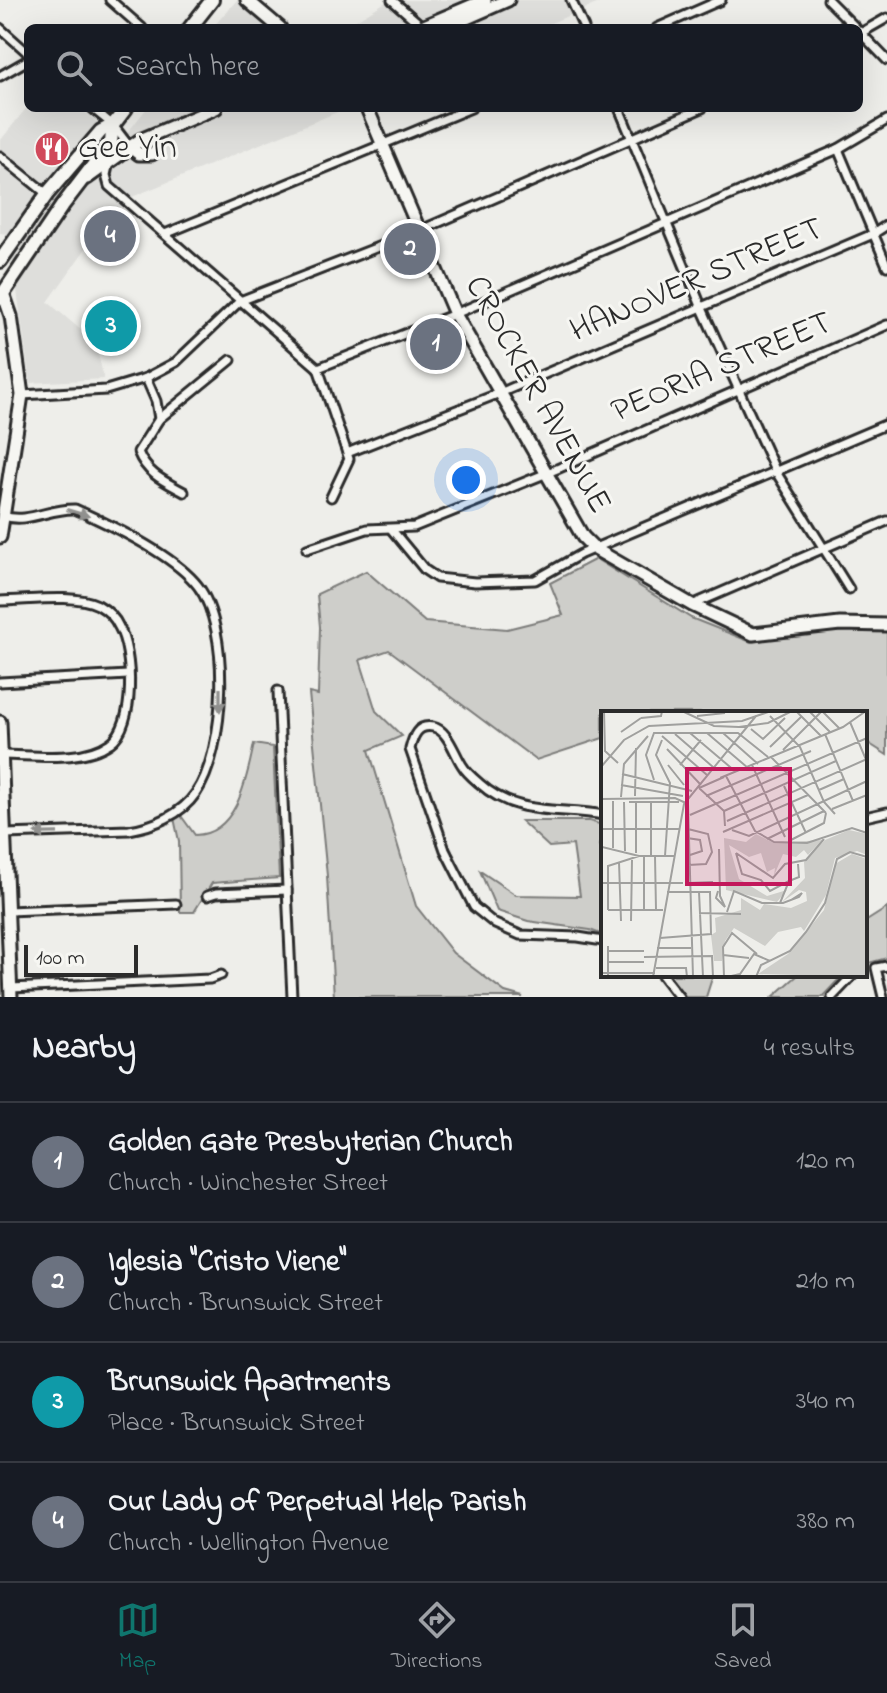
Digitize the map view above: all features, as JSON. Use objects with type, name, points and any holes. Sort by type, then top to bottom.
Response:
[{"type":"main road","points":[[193,24],[212,0]]},
{"type":"main road","points":[[247,0],[275,24]]},
{"type":"main road","points":[[431,24],[485,0]]},
{"type":"main road","points":[[453,24],[508,0]]},
{"type":"main road","points":[[0,261],[47,194],[101,131],[113,125],[123,112]]},
{"type":"main road","points":[[81,182],[129,146],[206,112]]},
{"type":"main road","name":"CROCKER AVENUE","points":[[369,112],[455,314],[583,537],[595,549],[692,605],[748,632],[760,635],[819,626],[887,625]]},
{"type":"main road","points":[[0,537],[22,395],[11,316],[1,293],[111,142],[113,125]]},
{"type":"main road","points":[[129,146],[139,154],[152,154]]},
{"type":"main road","points":[[47,194],[62,206]]},
{"type":"main road","points":[[0,722],[11,993]]},
{"type":"street","points":[[110,0],[137,24]]},
{"type":"street","points":[[392,0],[418,24]]},
{"type":"street","points":[[571,0],[582,24]]},
{"type":"street","points":[[666,24],[721,0]]},
{"type":"street","points":[[828,0],[851,24]]},
{"type":"street","points":[[863,30],[887,18]]},
{"type":"street","points":[[0,28],[24,49]]},
{"type":"street","points":[[863,36],[887,60]]},
{"type":"street","points":[[0,76],[24,62]]},
{"type":"street","points":[[97,112],[113,125],[129,146]]},
{"type":"street","points":[[165,234],[462,112]]},
{"type":"street","points":[[621,112],[701,306],[776,472],[849,589]]},
{"type":"street","points":[[22,395],[106,390],[146,378],[176,362],[240,301],[419,231],[693,112]]},
{"type":"street","points":[[318,368],[455,314],[838,149],[887,120]]},
{"type":"street","points":[[838,149],[887,266]]},
{"type":"street","points":[[0,156],[47,194]]},
{"type":"street","points":[[110,160],[106,175],[109,186],[318,368],[349,459],[331,497]]},
{"type":"street","name":"HANOVER STREET","points":[[347,453],[500,393],[873,234],[887,225]]},
{"type":"street","name":"PEORIA STREET","points":[[307,549],[367,529],[414,527],[887,325]]},
{"type":"street","points":[[184,492],[153,475],[138,452],[159,419],[231,360]]},
{"type":"street","points":[[146,378],[156,401],[159,419]]},
{"type":"street","points":[[392,530],[425,570],[437,578],[475,582],[535,580],[595,549],[887,424]]},
{"type":"street","points":[[3,516],[29,518],[62,509],[75,509],[181,567],[207,600],[214,621],[220,684],[220,722],[211,763],[196,794],[181,809],[146,827],[129,830],[5,834]]},
{"type":"street","points":[[692,605],[887,521]]},
{"type":"street","points":[[0,601],[79,600],[97,605],[112,615],[126,645],[129,706],[114,741],[90,752],[1,755]]},
{"type":"street","points":[[871,623],[887,616]]},
{"type":"street","points":[[0,682],[128,675]]},
{"type":"street","points":[[278,691],[292,997]]},
{"type":"street","points":[[601,815],[536,811],[496,796],[463,767],[444,734],[435,727],[422,727],[413,735],[410,749],[445,850],[474,907],[495,924],[520,935],[601,941]]},
{"type":"street","points":[[867,817],[887,812]]},
{"type":"street","points":[[207,896],[287,890]]},
{"type":"street","points":[[5,902],[176,904]]},
{"type":"street","points":[[867,970],[887,966]]},
{"type":"street","points":[[876,968],[883,997]]},
{"type":"street","points":[[11,993],[210,979],[221,975]]},
{"type":"street","points":[[664,977],[679,997]]},
{"type":"street","points":[[832,997],[851,977]]},
{"type":"shaded area","points":[[238,0],[268,24],[216,24]]},
{"type":"shaded area","points":[[389,0],[606,0],[549,24],[350,24]]},
{"type":"shaded area","points":[[24,111],[86,112],[120,142],[144,112],[337,112],[132,197],[119,208],[91,241],[48,302],[95,342],[104,379],[30,383],[9,234],[0,233],[0,141]]},
{"type":"shaded area","points":[[596,559],[691,618],[751,642],[806,633],[887,632],[887,755],[867,742],[867,711],[601,711],[601,739],[536,760],[389,650],[360,660],[376,711],[402,736],[369,750],[416,906],[453,953],[505,992],[523,997],[334,997],[327,876],[309,693],[318,695],[320,627],[317,594],[366,571],[425,622],[507,629],[563,615],[550,583]]},
{"type":"shaded area","points":[[254,744],[273,747],[279,878],[212,883],[194,912],[180,912],[179,841],[174,818],[179,813],[195,835],[210,832],[221,825],[231,814],[244,787]]},
{"type":"shaded area","points":[[521,821],[589,821],[601,824],[601,934],[528,921],[497,911],[480,871],[516,895],[580,896],[573,845],[549,847]]},
{"type":"shaded area","points":[[887,908],[887,958],[867,963],[867,921]]},
{"type":"shaded area","points":[[671,977],[712,977],[706,997],[686,997]]},
{"type":"shaded area","points":[[796,977],[841,977],[822,997],[773,997]]},
{"type":"place","name":"Gee Yin","points":[[52,149]]},
{"type":"place","name":"Our Lady of Perpetual Help Parish","points":[[110,236]]},
{"type":"place","name":"Iglesia \"Cristo Viene\"","points":[[410,249]]},
{"type":"place","name":"Brunswick Apartments","points":[[111,326]]},
{"type":"place","name":"Golden Gate Presbyterian Church","points":[[436,344]]}]
